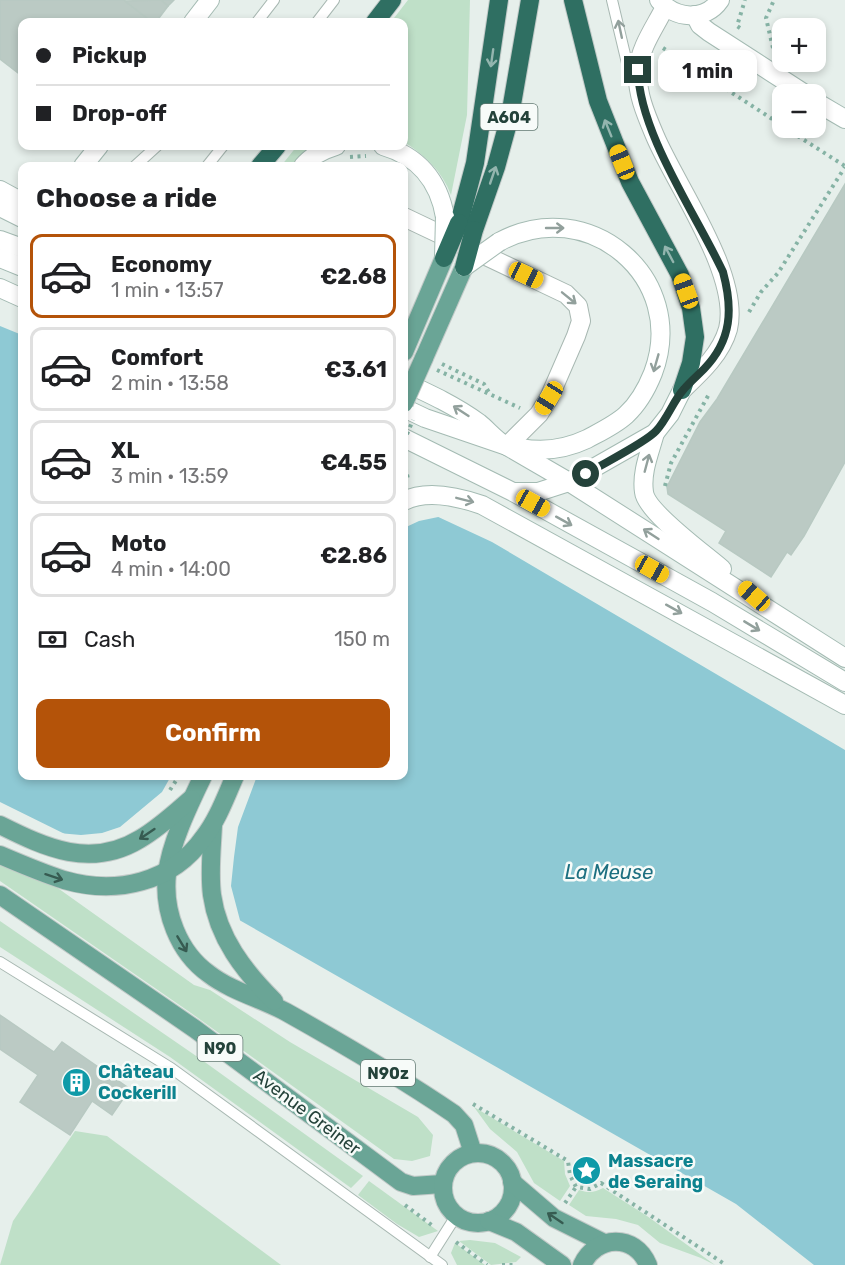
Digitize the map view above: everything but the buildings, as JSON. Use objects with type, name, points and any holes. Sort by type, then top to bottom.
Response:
[{"type":"highway","points":[[378,18],[392,0]]},
{"type":"highway","name":"A604","points":[[444,258],[459,223],[475,163],[499,0]]},
{"type":"highway","name":"A604","points":[[464,267],[459,223],[496,167],[510,116],[531,0]]},
{"type":"highway","points":[[573,2],[597,101],[630,182],[680,275],[689,300],[695,337],[691,363],[682,390]]},
{"type":"highway","points":[[263,162],[274,150]]},
{"type":"main road","points":[[196,18],[210,0]]},
{"type":"main road","points":[[720,0],[707,12],[695,15],[674,13],[662,4],[641,56],[638,70],[641,98],[661,151],[716,256],[728,290],[730,309],[727,330],[719,347],[705,368],[682,390],[655,433],[644,473],[645,498],[657,515],[771,611]]},
{"type":"main road","points":[[695,15],[700,25],[709,32],[790,84]]},
{"type":"main road","points":[[826,108],[845,119]]},
{"type":"main road","points":[[86,162],[96,150]]},
{"type":"main road","points":[[306,162],[322,150]]},
{"type":"main road","points":[[378,151],[406,155],[419,164],[459,223]]},
{"type":"main road","points":[[0,190],[18,210]]},
{"type":"main road","points":[[0,207],[18,213]]},
{"type":"main road","points":[[408,219],[566,294],[578,306],[581,321],[549,398],[539,414],[507,446]]},
{"type":"main road","points":[[408,410],[507,446],[538,451],[564,448],[591,437],[627,414],[645,391],[651,377],[659,353],[660,328],[656,303],[644,277],[634,264],[620,251],[597,236],[567,228],[548,228],[517,233],[499,242],[464,267]]},
{"type":"main road","points":[[0,240],[18,247]]},
{"type":"main road","points":[[0,258],[18,265]]},
{"type":"main road","name":"A604","points":[[408,342],[444,258]]},
{"type":"main road","name":"A604","points":[[408,397],[431,360],[464,267]]},
{"type":"main road","points":[[0,288],[18,296]]},
{"type":"main road","points":[[408,384],[450,404],[507,446],[569,482],[845,658]]},
{"type":"main road","points":[[513,492],[538,492],[569,482],[655,433]]},
{"type":"main road","points":[[408,440],[513,492],[712,602],[845,682]]},
{"type":"main road","points":[[408,499],[423,496],[441,496],[460,498],[483,505],[845,705]]},
{"type":"main road","points":[[0,825],[39,844],[62,852],[93,853],[122,848],[140,839],[193,798],[201,780]]},
{"type":"main road","points":[[0,855],[45,874],[85,885],[122,886],[149,880],[167,880],[213,824],[233,780]]},
{"type":"main road","name":"N90z","points":[[193,798],[171,854],[167,880],[170,914],[177,939],[191,958],[209,975],[284,1011],[454,1114],[464,1125],[473,1153]]},
{"type":"main road","name":"N90z","points":[[213,824],[211,879],[217,913],[238,960],[255,982],[284,1011]]},
{"type":"main road","name":"Avenue Greiner","points":[[0,895],[195,1029],[401,1182],[413,1186],[442,1184]]},
{"type":"main road","points":[[473,1153],[484,1153],[494,1157],[509,1172],[512,1182],[512,1195],[508,1206],[500,1215],[478,1224],[466,1222],[456,1216],[448,1207],[443,1196],[442,1184],[453,1163],[462,1156],[473,1153]]},
{"type":"main road","points":[[512,1182],[554,1218],[604,1243]]},
{"type":"main road","points":[[489,1221],[516,1232],[562,1265]]},
{"type":"main road","points":[[582,1265],[595,1248],[614,1241],[634,1247],[648,1265]]},
{"type":"lane","points":[[260,18],[274,0]]},
{"type":"lane","points":[[320,18],[334,0]]},
{"type":"lane","points":[[612,0],[627,63],[641,98]]},
{"type":"lane","points":[[139,162],[153,150]]},
{"type":"lane","points":[[210,162],[221,150]]},
{"type":"lane","points":[[0,962],[171,1068],[442,1265]]},
{"type":"lane","points":[[430,1257],[456,1216]]},
{"type":"path","points":[[746,0],[737,26],[746,31]]},
{"type":"path","points":[[771,47],[766,18],[774,0]]},
{"type":"path","points":[[648,39],[772,119]]},
{"type":"path","points":[[763,42],[771,47]]},
{"type":"path","points":[[801,138],[845,166]]},
{"type":"path","points":[[341,152],[378,151]]},
{"type":"path","points":[[431,360],[484,384],[491,394]]},
{"type":"path","points":[[165,796],[176,780]]},
{"type":"path","points":[[396,1198],[487,1265]]},
{"type":"path","points":[[502,1265],[516,1265]]},
{"type":"green space","points":[[408,0],[470,0],[467,115],[451,195],[443,178],[432,164],[408,145],[408,18],[394,18]]},
{"type":"green space","points":[[294,150],[308,150],[294,162],[284,162]]},
{"type":"green space","points":[[0,859],[38,874],[194,985],[210,990],[290,1042],[418,1117],[433,1135],[430,1156],[412,1161],[394,1159],[191,1013],[0,881]]},
{"type":"green space","points":[[0,921],[202,1060],[363,1176],[351,1188],[170,1057],[0,947]]},
{"type":"green space","points":[[474,1107],[564,1161],[565,1174],[570,1186],[560,1201],[534,1183],[517,1152],[490,1129]]},
{"type":"green space","points":[[75,1131],[107,1136],[281,1265],[0,1265],[13,1221]]},
{"type":"green space","points":[[369,1181],[438,1231],[419,1237],[397,1224],[358,1195]]},
{"type":"green space","points":[[603,1188],[647,1216],[715,1265],[660,1243],[638,1225],[616,1219],[586,1216],[569,1205],[579,1190],[591,1192]]},
{"type":"green space","points":[[459,1241],[495,1243],[521,1257],[516,1262],[491,1265]]},
{"type":"green space","points":[[455,1243],[485,1265],[457,1265],[451,1253]]},
{"type":"water","name":"La Meuse","points":[[0,326],[18,333],[18,780],[408,780],[408,503],[492,542],[845,750],[845,1265],[814,1265],[736,1204],[241,921],[0,802]]},
{"type":"pier","points":[[408,500],[443,516],[419,521],[408,526]]},
{"type":"pier","points":[[169,780],[256,780],[238,827],[231,886],[241,924],[58,833],[81,835],[102,833],[120,827],[162,792]]},
{"type":"place","name":"Château Cockerill","points":[[77,1082]]},
{"type":"place","name":"Massacre de Seraing","points":[[587,1171]]},
{"type":"route","points":[[586,474],[655,433],[682,390],[705,368],[719,347],[727,330],[730,309],[723,272],[651,127],[641,98],[638,70]]}]
